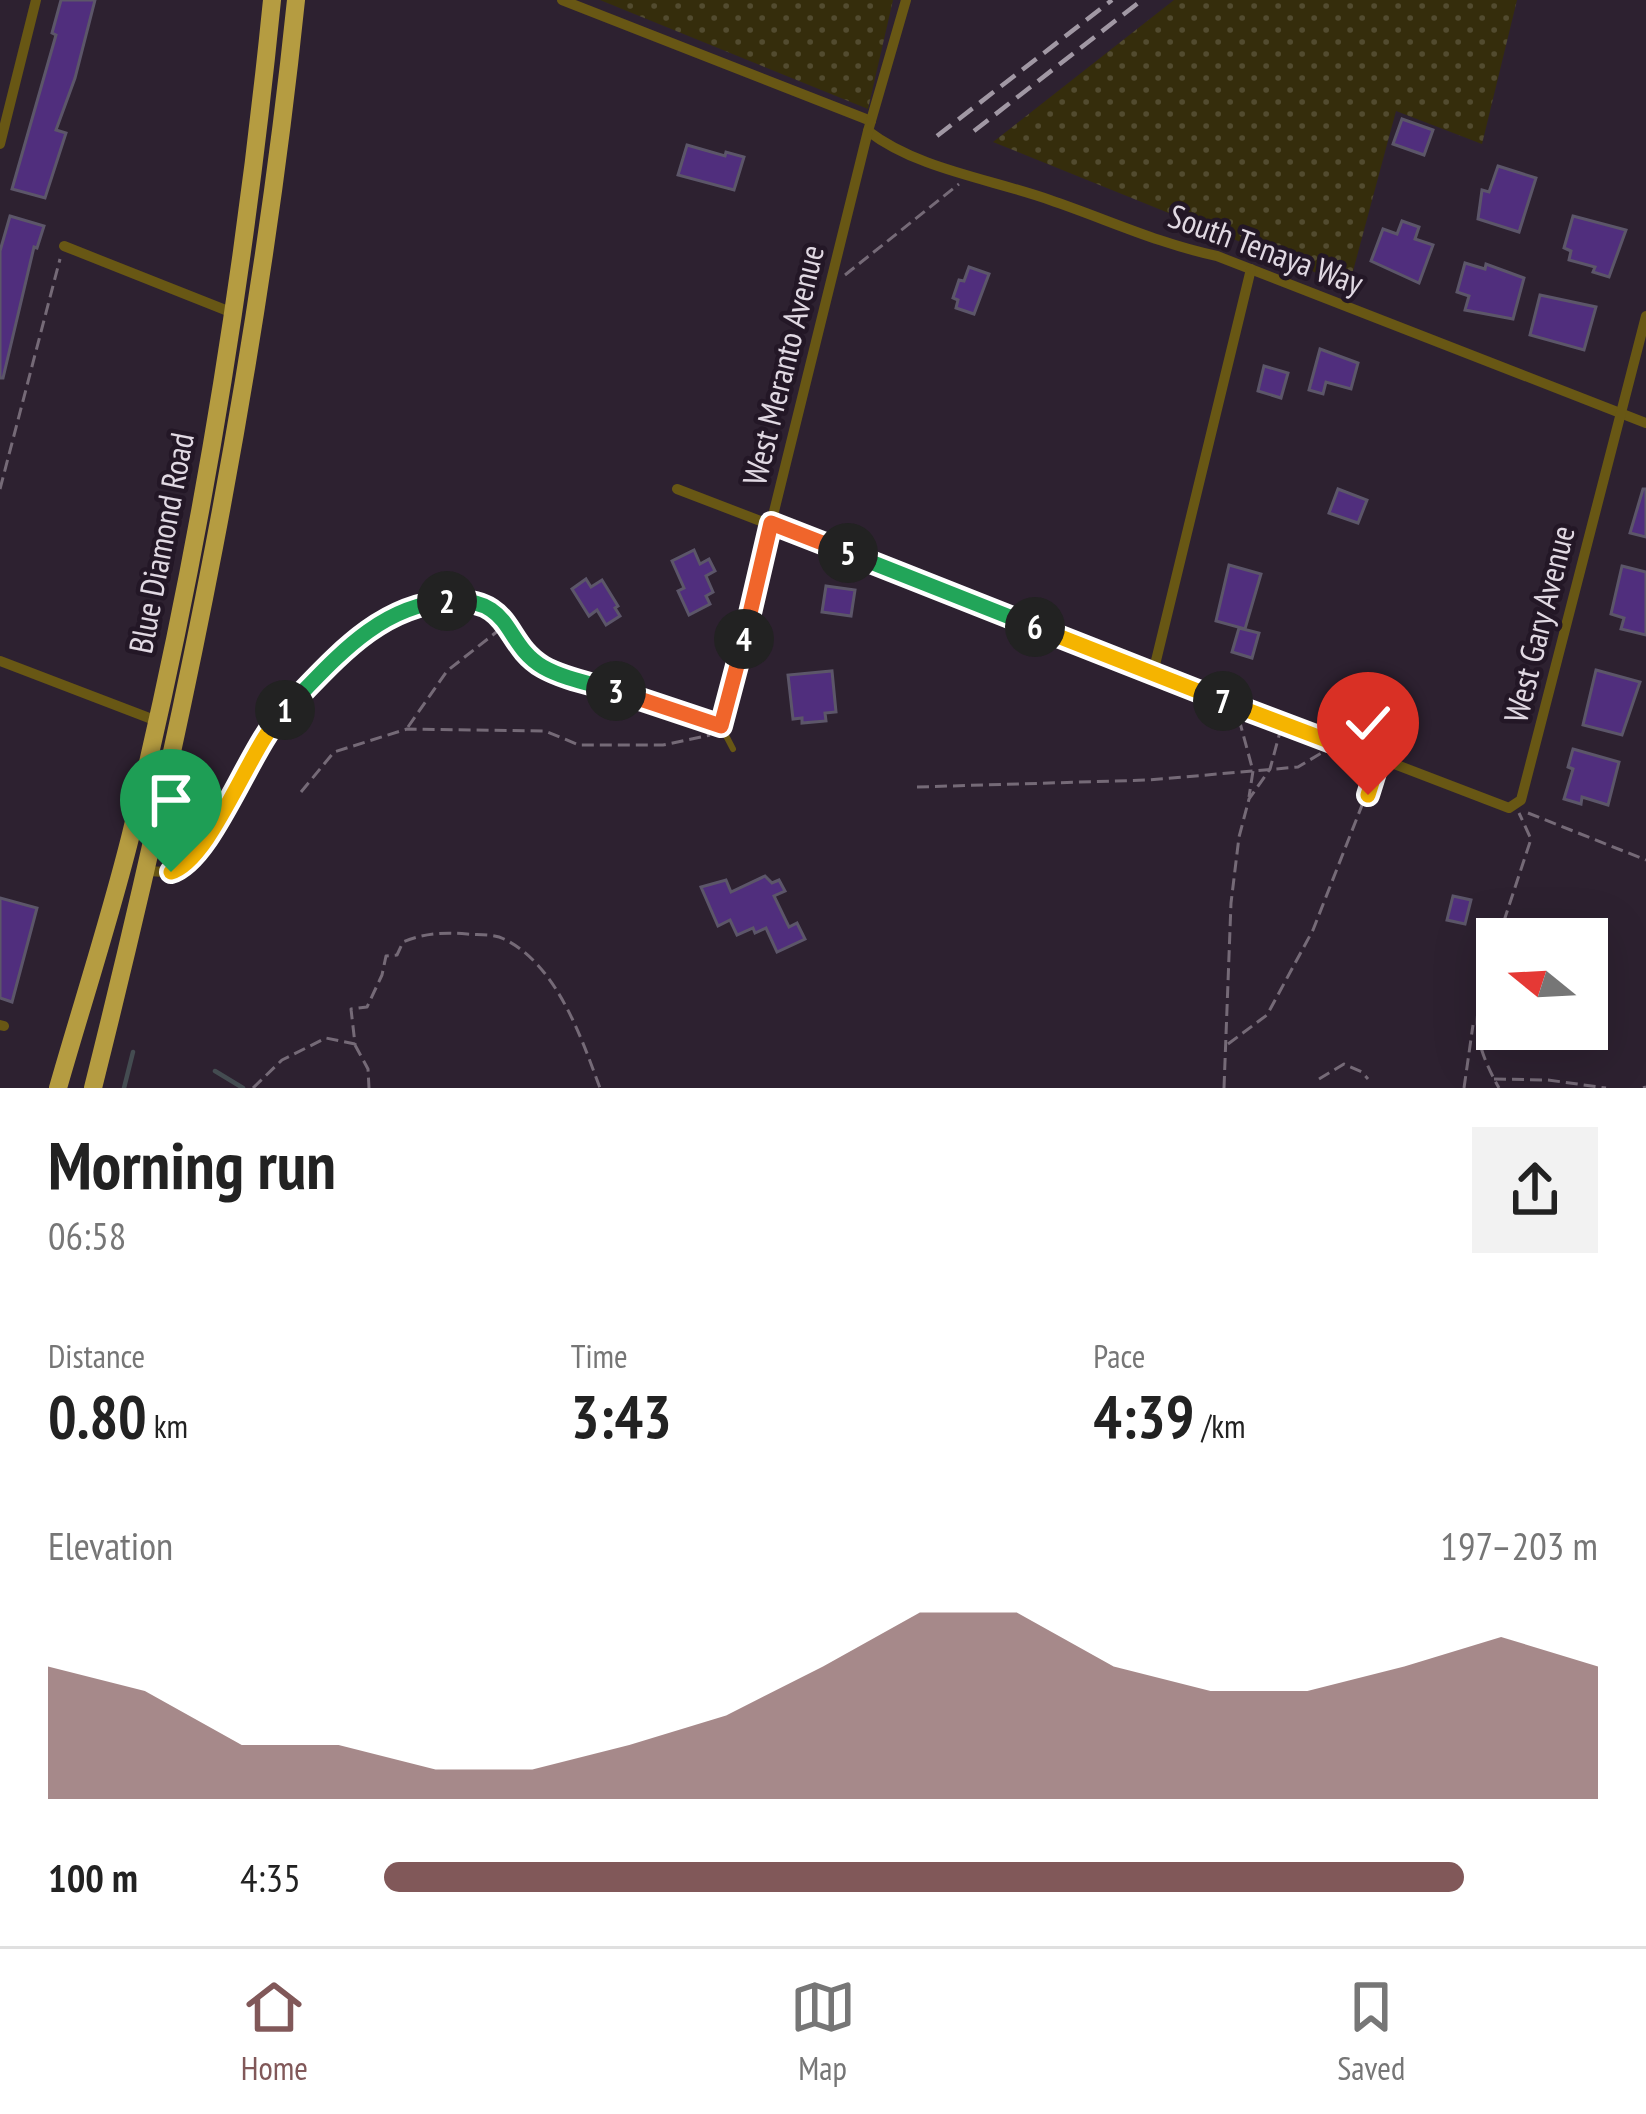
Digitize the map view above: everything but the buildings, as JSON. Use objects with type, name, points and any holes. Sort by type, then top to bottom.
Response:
[{"type":"highway","name":"Blue Diamond Road","points":[[58,1088],[130,838],[157,721],[233,313],[272,0]]},
{"type":"highway","name":"Blue Diamond Road","points":[[93,1088],[148,871],[211,571],[257,315],[296,0]]},
{"type":"street","points":[[0,144],[36,0]]},
{"type":"street","name":"South Tenaya Way","points":[[562,0],[869,126],[905,153],[1251,269],[1646,423]]},
{"type":"street","name":"West Meranto Avenue","points":[[721,726],[869,126],[906,0]]},
{"type":"street","points":[[64,246],[233,313]]},
{"type":"street","points":[[1153,673],[1251,269]]},
{"type":"street","name":"West Gary Avenue","points":[[1516,807],[1646,316]]},
{"type":"street","points":[[676,489],[1498,807],[1516,807]]},
{"type":"street","points":[[148,871],[171,872],[185,866],[217,824],[275,720],[386,616],[428,602],[462,600],[495,611],[526,654],[544,668],[721,726]]},
{"type":"street","points":[[0,661],[157,721]]},
{"type":"lane","points":[[721,726],[733,749]]},
{"type":"path","points":[[830,288],[949,195],[968,173]]},
{"type":"path","points":[[0,489],[64,246]]},
{"type":"path","points":[[407,729],[447,671],[508,625]]},
{"type":"path","points":[[1224,1088],[1232,903],[1253,771],[1234,706]]},
{"type":"path","points":[[1248,802],[1270,770],[1282,724]]},
{"type":"path","points":[[301,791],[334,752],[407,729],[545,731],[579,745],[630,745],[707,737],[721,726]]},
{"type":"path","points":[[917,787],[1149,781],[1270,770],[1298,767],[1335,745]]},
{"type":"path","points":[[1226,1046],[1267,1015],[1313,930],[1379,760]]},
{"type":"path","points":[[1516,807],[1646,860]]},
{"type":"path","points":[[1505,918],[1531,839],[1516,807]]},
{"type":"path","points":[[369,1088],[368,1069],[355,1044],[351,1009],[368,1007],[386,956],[398,955],[403,941],[436,933],[501,937],[538,967],[568,1011],[599,1088]]},
{"type":"path","points":[[1464,1088],[1476,1015]]},
{"type":"path","points":[[1475,1018],[1480,1053],[1499,1088]]},
{"type":"path","points":[[254,1088],[282,1060],[326,1038],[355,1044]]},
{"type":"path","points":[[1318,1079],[1344,1064],[1368,1079]]},
{"type":"path","points":[[1494,1079],[1606,1088]]},
{"type":"sand","points":[[600,0],[893,0],[868,109]]},
{"type":"sand","points":[[1174,0],[1517,0],[1482,144],[1396,111],[1349,286],[993,142]]},
{"type":"waterway","points":[[124,1088],[133,1052]]},
{"type":"waterway","points":[[215,1071],[243,1088]]},
{"type":"railway","points":[[937,136],[1112,0]]},
{"type":"railway","points":[[974,131],[1142,0]]},
{"type":"route","points":[[171,872],[185,866],[217,824],[275,720],[386,616],[428,602],[462,600],[495,611],[526,654],[544,668],[721,726],[771,523],[1379,760],[1368,795]]}]
